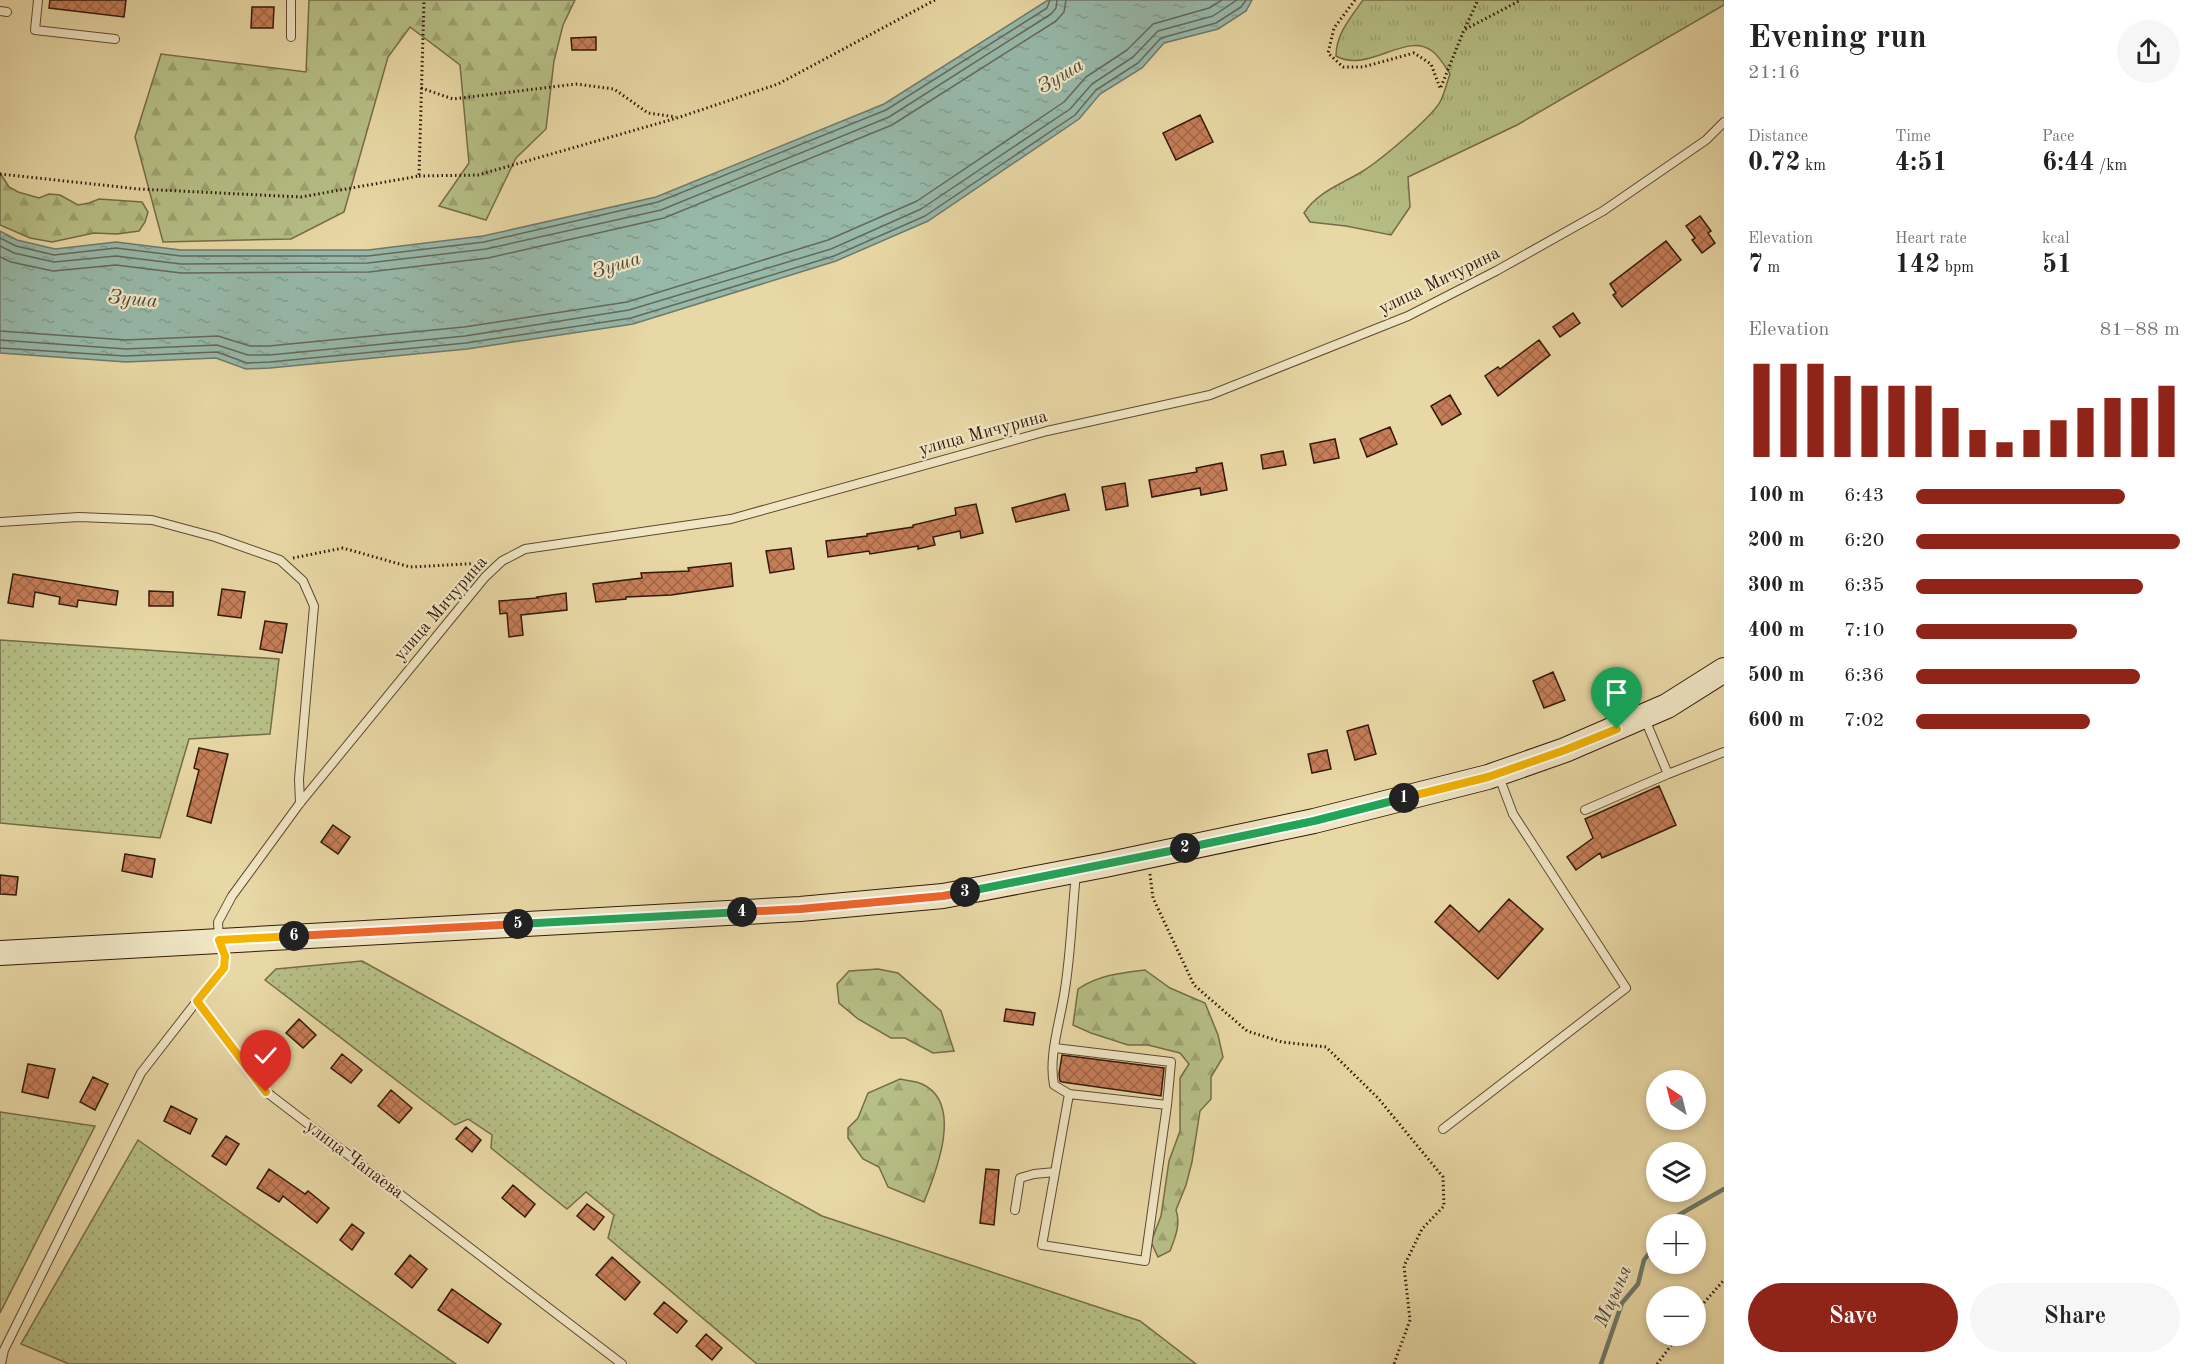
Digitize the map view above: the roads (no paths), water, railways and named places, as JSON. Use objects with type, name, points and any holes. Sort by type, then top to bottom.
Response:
[{"type":"street","points":[[0,953],[800,909],[943,896],[1076,871],[1314,821],[1498,774],[1565,750],[1644,717],[1667,706],[1724,670]]},
{"type":"lane","points":[[38,0],[35,30],[116,39]]},
{"type":"lane","points":[[291,0],[291,37]]},
{"type":"lane","name":"улица Мичурина","points":[[219,940],[218,922],[232,896],[300,802],[485,577],[502,561],[525,549],[731,519],[1047,431],[1210,395],[1408,316],[1496,271],[1603,212],[1706,140],[1724,122]]},
{"type":"lane","points":[[0,522],[79,518],[152,520],[215,537],[280,560],[303,581],[314,606],[299,779],[300,802]]},
{"type":"lane","points":[[1644,717],[1668,774]]},
{"type":"lane","points":[[1585,810],[1724,752]]},
{"type":"lane","points":[[1443,1129],[1626,988],[1513,814],[1498,774]]},
{"type":"lane","points":[[1076,871],[1066,987],[1052,1076],[1054,1085],[1069,1094],[1167,1105]]},
{"type":"lane","points":[[1,1364],[4,1350],[141,1073],[224,968],[225,956],[219,940]]},
{"type":"lane","name":"улица Чапаева","points":[[197,1001],[266,1092],[622,1364]]},
{"type":"lane","points":[[1055,1048],[1171,1062],[1167,1105],[1144,1261],[1042,1245],[1069,1094]]},
{"type":"lane","points":[[1015,1210],[1020,1178],[1055,1172]]},
{"type":"water","name":"Зуша","points":[[1048,0],[1252,0],[1246,11],[1218,29],[1164,43],[1142,68],[1100,94],[1079,119],[928,221],[836,261],[633,324],[467,349],[270,368],[246,369],[216,358],[126,362],[0,353],[0,231],[17,240],[55,249],[116,242],[181,250],[368,250],[483,236],[656,197],[884,104]]},
{"type":"waterway","name":"Мцыня","points":[[1680,1214],[1724,1189]]},
{"type":"waterway","name":"Мцыня","points":[[1601,1364],[1622,1303],[1638,1284],[1646,1257]]}]
